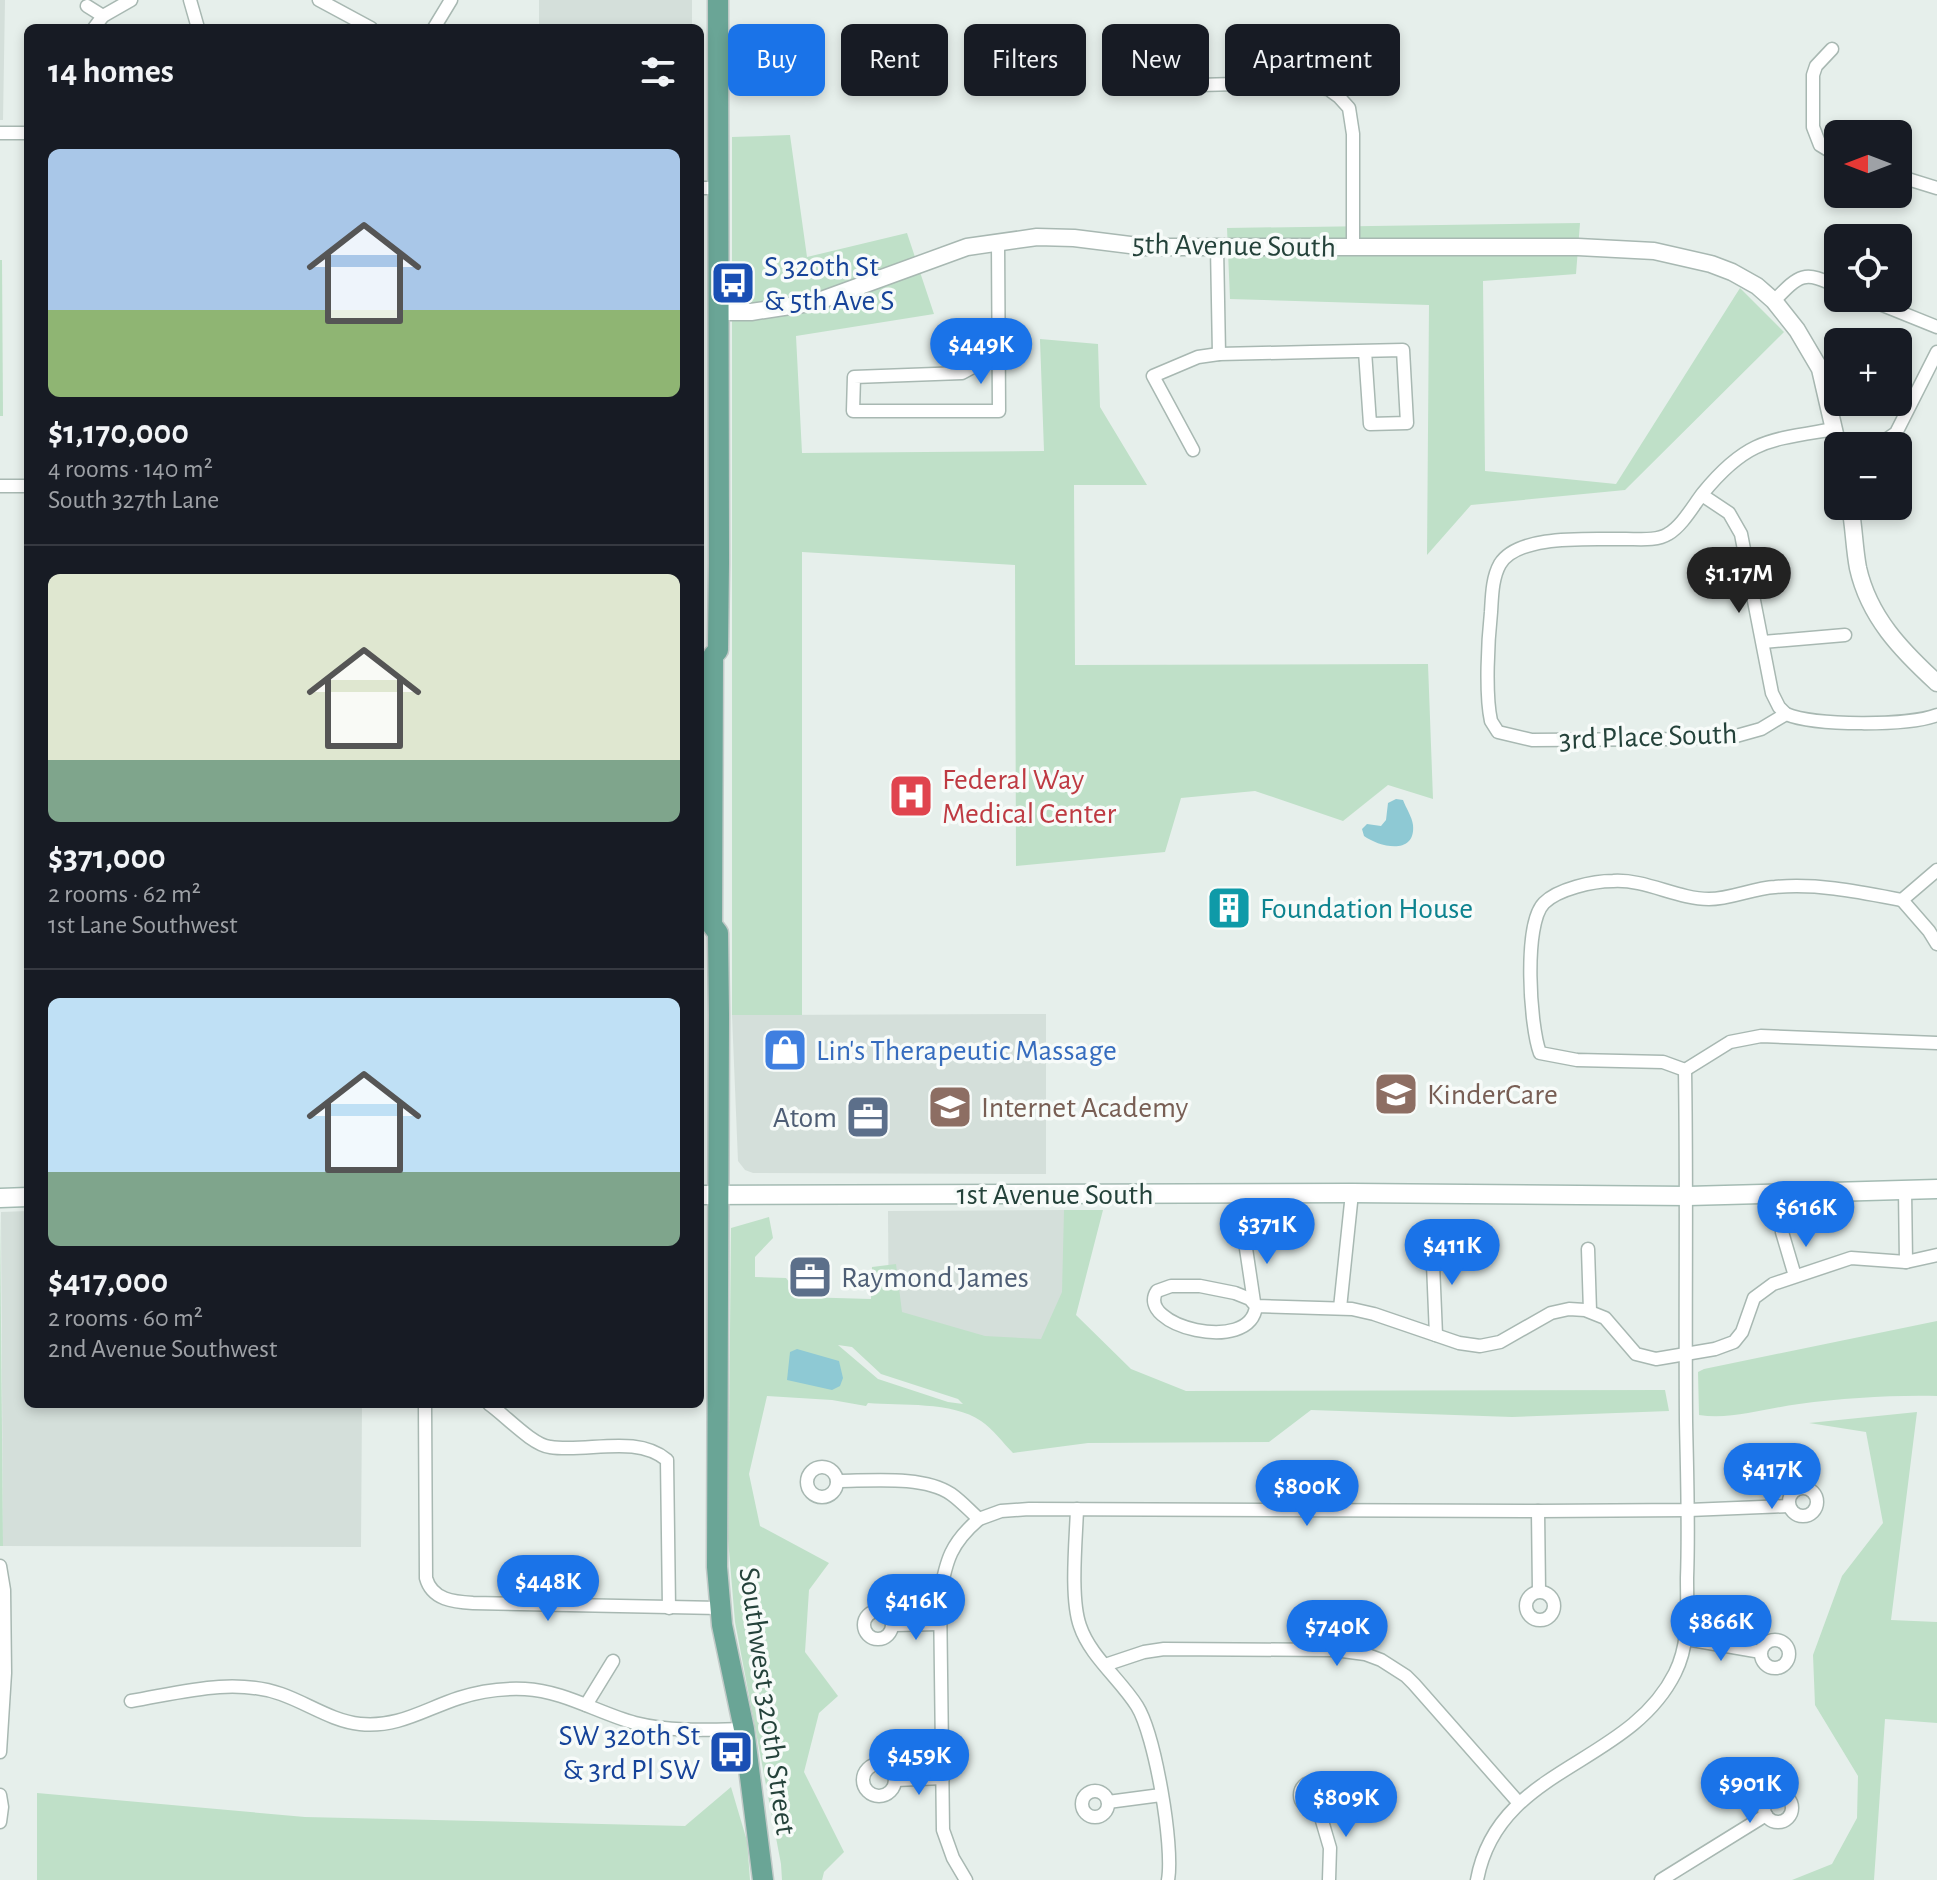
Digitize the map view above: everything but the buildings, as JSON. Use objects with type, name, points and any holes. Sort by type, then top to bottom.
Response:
[{"type":"main road","name":"Southwest 320th Street","points":[[718,0],[709,188],[717,312],[718,650],[725,661],[725,922],[718,933],[710,1195],[719,1608],[744,1729],[763,1880]]},
{"type":"main road","name":"1st Avenue South","points":[[710,1195],[1352,1193],[1688,1196],[1937,1189]]},
{"type":"main road","points":[[0,1198],[24,1197]]},
{"type":"street","points":[[97,24],[103,16],[131,0]]},
{"type":"street","points":[[190,0],[197,24]]},
{"type":"street","points":[[319,0],[364,24]]},
{"type":"street","points":[[436,24],[451,0]]},
{"type":"street","points":[[87,6],[103,16]]},
{"type":"street","points":[[1824,147],[1813,127],[1813,75],[1816,66],[1832,49]]},
{"type":"street","points":[[1209,85],[1277,83],[1328,89],[1349,108],[1353,134],[1353,247]]},
{"type":"street","points":[[0,133],[24,133]]},
{"type":"street","points":[[1912,180],[1937,188]]},
{"type":"street","name":"5th Avenue South","points":[[717,312],[751,312],[816,302],[967,247],[1049,238],[1146,247],[1578,247],[1654,251],[1711,264],[1757,286],[1774,301],[1797,330],[1820,369],[1835,432]]},
{"type":"street","points":[[998,242],[999,353],[999,411],[853,411],[854,377],[958,374],[999,353]]},
{"type":"street","points":[[1217,247],[1219,354]]},
{"type":"street","points":[[1774,301],[1791,282],[1804,276],[1817,275],[1824,279]]},
{"type":"street","points":[[1900,312],[1937,327]]},
{"type":"street","points":[[1193,450],[1153,376],[1198,357],[1219,354],[1403,350],[1407,423],[1370,424],[1365,351]]},
{"type":"street","points":[[1897,432],[1937,352]]},
{"type":"street","points":[[1834,429],[1779,439],[1749,449],[1726,466],[1702,495],[1729,513],[1741,534],[1772,693],[1786,714],[1809,720],[1905,721],[1937,715]]},
{"type":"street","points":[[0,486],[24,486]]},
{"type":"street","name":"3rd Place South","points":[[1702,495],[1671,533],[1661,537],[1564,541],[1515,550],[1502,561],[1497,570],[1489,625],[1490,714],[1498,732],[1525,740],[1555,741],[1720,737],[1761,729],[1786,714]]},
{"type":"street","points":[[1852,520],[1857,565],[1874,610],[1893,641],[1937,683]]},
{"type":"street","points":[[1763,642],[1845,635]]},
{"type":"street","points":[[1902,900],[1937,870]]},
{"type":"street","points":[[1685,1070],[1663,1062],[1577,1060],[1540,1053],[1530,948],[1538,912],[1544,904],[1552,898],[1612,880],[1704,899],[1773,887],[1839,888],[1902,900],[1937,944]]},
{"type":"street","points":[[1685,1070],[1730,1042],[1761,1036],[1937,1043]]},
{"type":"street","points":[[1477,1880],[1481,1855],[1496,1827],[1518,1802],[1624,1731],[1654,1706],[1677,1669],[1686,1639],[1689,1510],[1685,1070]]},
{"type":"street","points":[[1905,1190],[1906,1262]]},
{"type":"street","points":[[1340,1308],[1352,1193]]},
{"type":"street","points":[[1782,1232],[1795,1276]]},
{"type":"street","points":[[1244,1235],[1255,1304],[1254,1316],[1242,1326],[1223,1333],[1210,1333],[1189,1328],[1163,1316],[1154,1308],[1153,1299],[1161,1288],[1189,1285],[1226,1290],[1255,1304],[1340,1308],[1374,1314],[1467,1345],[1486,1346],[1500,1342],[1551,1313],[1569,1309],[1590,1311],[1605,1318],[1629,1348],[1641,1357],[1656,1359],[1734,1342],[1742,1332],[1756,1296],[1769,1286],[1795,1276],[1854,1257],[1906,1262],[1937,1255]]},
{"type":"street","points":[[1432,1240],[1436,1335]]},
{"type":"street","points":[[1588,1249],[1590,1311]]},
{"type":"street","points":[[425,1408],[426,1568],[430,1589],[439,1597],[455,1601],[719,1608]]},
{"type":"street","points":[[494,1408],[545,1446],[634,1447],[651,1449],[667,1460],[669,1608]]},
{"type":"street","points":[[837,1481],[894,1481],[939,1488],[951,1494],[979,1519]]},
{"type":"street","points":[[966,1880],[953,1858],[943,1830],[940,1595],[946,1561],[960,1536],[979,1519],[1001,1511],[1077,1509],[1538,1511],[1789,1506]]},
{"type":"street","points":[[1077,1509],[1076,1590],[1079,1624],[1092,1648],[1139,1710],[1153,1750],[1168,1842],[1168,1880]]},
{"type":"street","points":[[1538,1511],[1539,1591]]},
{"type":"street","points":[[0,1566],[4,1590],[5,1662],[0,1752]]},
{"type":"street","points":[[893,1625],[939,1624]]},
{"type":"street","points":[[1686,1639],[1761,1652]]},
{"type":"street","points":[[1105,1665],[1164,1649],[1335,1650],[1365,1654],[1406,1676],[1518,1802]]},
{"type":"street","points":[[586,1705],[613,1661]]},
{"type":"street","points":[[131,1701],[217,1687],[247,1687],[279,1693],[349,1722],[369,1725],[408,1720],[458,1698],[489,1691],[541,1691],[654,1727],[744,1729]]},
{"type":"street","points":[[895,1780],[943,1778]]},
{"type":"street","points":[[0,1795],[0,1822]]},
{"type":"street","points":[[1108,1802],[1161,1795]]},
{"type":"street","points":[[1318,1807],[1330,1848],[1329,1880]]},
{"type":"street","points":[[1661,1880],[1766,1815]]},
{"type":"shaded area","points":[[0,0],[5,0],[3,120],[0,120]]},
{"type":"shaded area","points":[[539,0],[692,0],[692,24],[539,24]]},
{"type":"shaded area","points":[[1046,1014],[1046,1174],[753,1173],[745,1170],[738,1161],[732,1015]]},
{"type":"shaded area","points":[[1064,1210],[1065,1347],[889,1348],[888,1211]]},
{"type":"shaded area","points":[[24,1211],[24,1408],[362,1408],[361,1547],[3,1546],[1,1212]]},
{"type":"green space","points":[[790,135],[807,257],[907,233],[934,314],[796,336],[802,453],[1044,451],[1040,339],[1098,344],[1100,407],[1147,485],[1074,485],[1075,665],[1428,664],[1433,799],[1388,785],[1343,821],[1255,791],[1181,798],[1165,852],[1016,866],[1015,565],[802,552],[802,1015],[732,1015],[732,137]]},
{"type":"green space","points":[[1580,223],[1576,274],[1483,281],[1485,471],[1616,484],[1740,288],[1784,332],[1625,490],[1471,505],[1427,555],[1429,305],[1230,299],[1227,228]]},
{"type":"green space","points":[[2,260],[3,416],[0,416]]},
{"type":"green space","points":[[1064,1210],[1103,1210],[1076,1315],[1131,1369],[1186,1391],[1665,1390],[1669,1411],[1512,1417],[1311,1410],[1269,1442],[1088,1443],[1013,1453],[985,1424],[956,1410],[868,1403],[866,1406],[832,1400],[767,1396],[749,1474],[760,1526],[829,1563],[809,1590],[805,1652],[838,1696],[819,1713],[804,1772],[844,1852],[824,1872],[822,1880],[782,1880],[735,1622],[728,1539],[731,1228],[769,1217],[773,1238],[755,1257],[755,1277],[786,1278],[801,1297],[871,1299],[872,1267],[896,1264],[902,1312],[985,1336],[1041,1339],[1062,1292]],"holes":[[[838,1345],[852,1347],[881,1374],[958,1399],[963,1404],[878,1379]]]},
{"type":"green space","points":[[0,1212],[3,1546],[0,1546]]},
{"type":"green space","points":[[1937,1321],[1937,1396],[1851,1399],[1737,1415],[1699,1415],[1698,1372],[1704,1369]]},
{"type":"green space","points":[[1917,1412],[1891,1620],[1937,1622],[1937,1723],[1885,1719],[1874,1880],[1792,1880],[1832,1864],[1857,1818],[1858,1776],[1815,1705],[1813,1655],[1842,1576],[1883,1523],[1866,1432],[1809,1423]]},
{"type":"green space","points":[[731,1787],[747,1841],[750,1880],[37,1880],[37,1793],[305,1817],[685,1826]]},
{"type":"water","points":[[1403,800],[1413,825],[1409,841],[1403,845],[1387,846],[1364,836],[1362,829],[1367,824],[1381,826],[1386,820],[1388,803]]},
{"type":"water","points":[[797,1349],[839,1361],[843,1378],[840,1386],[832,1390],[787,1380],[790,1352]]},
{"type":"place","name":"S 320th St & 5th Ave S","points":[[733,283]]},
{"type":"place","name":"Federal Way Medical Center","points":[[911,796]]},
{"type":"place","name":"Foundation House","points":[[1229,908]]},
{"type":"place","name":"Lin's Therapeutic Massage","points":[[785,1050]]},
{"type":"place","name":"KinderCare","points":[[1396,1094]]},
{"type":"place","name":"Internet Academy","points":[[950,1107]]},
{"type":"place","name":"Atom","points":[[868,1117]]},
{"type":"place","name":"Raymond James","points":[[810,1277]]},
{"type":"place","name":"SW 320th St & 3rd Pl SW","points":[[731,1752]]}]
